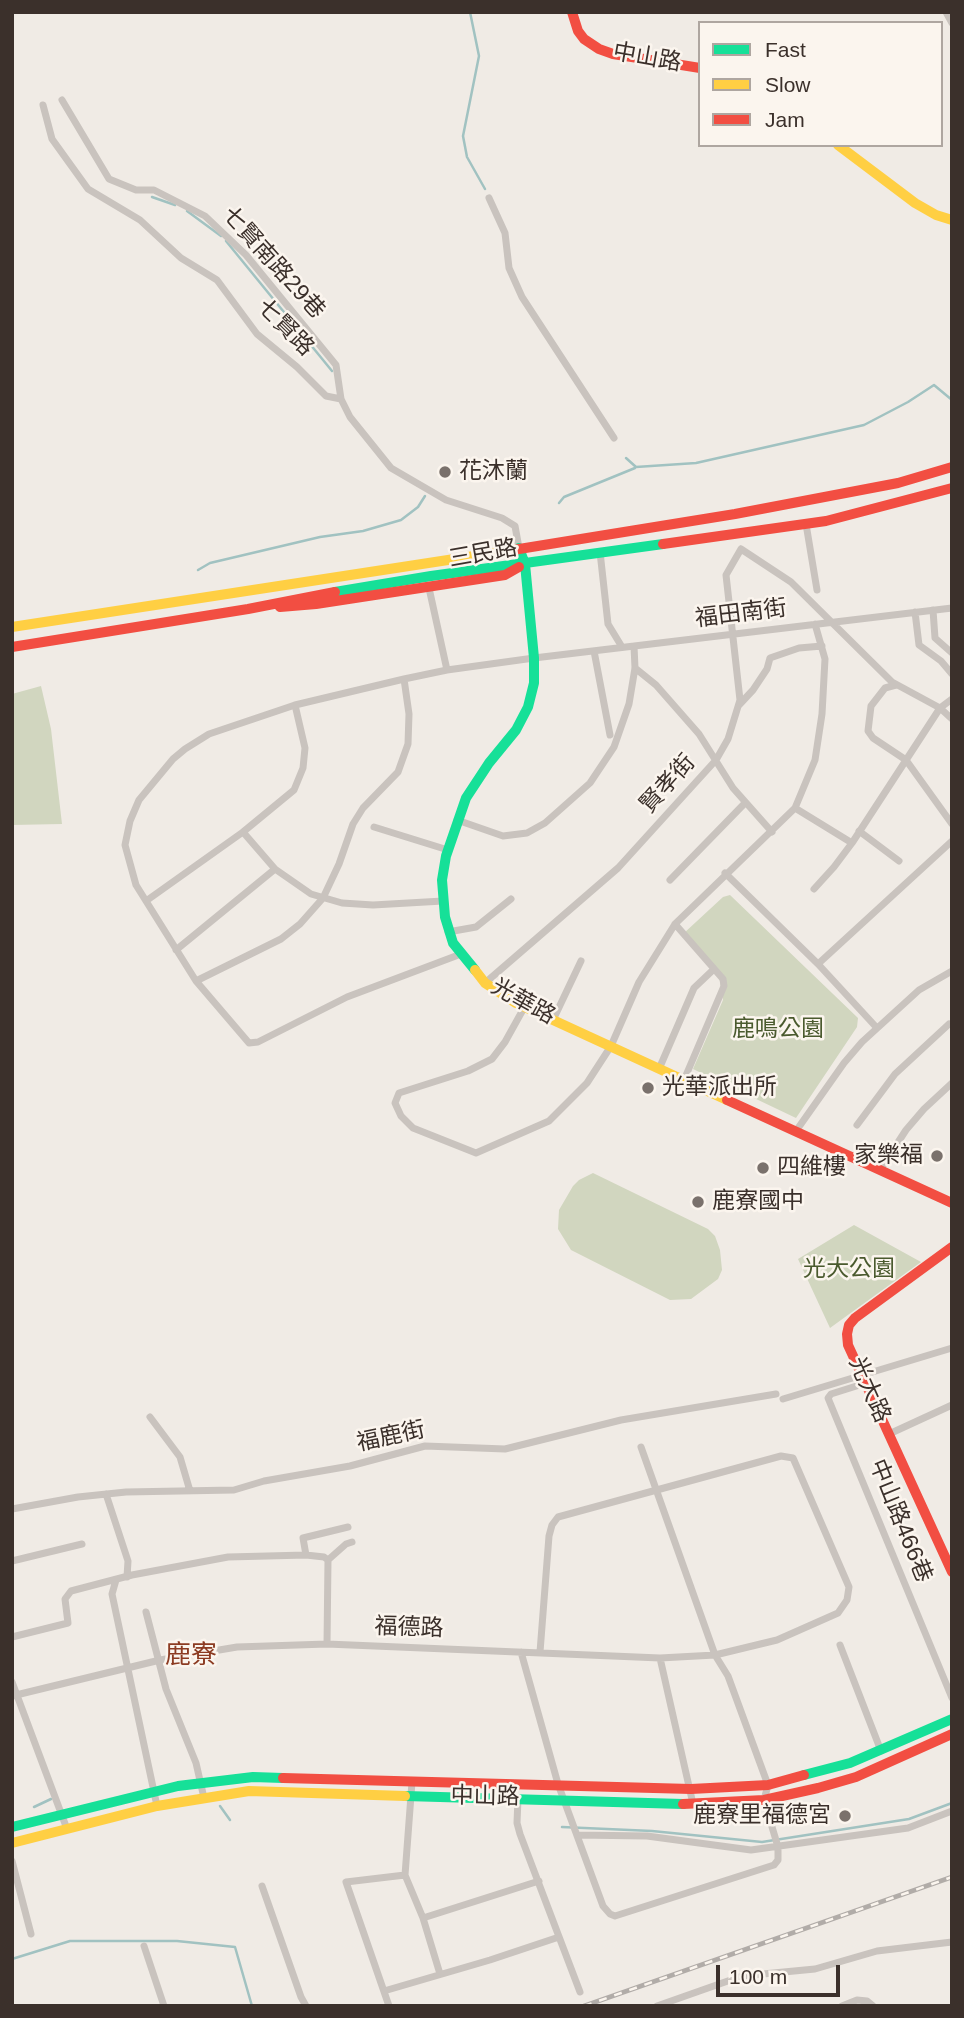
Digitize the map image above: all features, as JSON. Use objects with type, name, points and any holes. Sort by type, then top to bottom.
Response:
[{"type":"street","name":"中山路","points":[[572,12],[578,31],[584,39],[599,49],[613,54],[698,68]]},
{"type":"street","points":[[946,12],[952,23]]},
{"type":"street","name":"七賢南路29巷","points":[[62,100],[109,179],[136,190],[154,190],[205,216],[246,255],[336,365],[341,399]]},
{"type":"street","name":"七賢路","points":[[43,105],[52,139],[88,189],[140,220],[181,258],[217,280],[257,334],[297,367],[326,396],[341,399],[350,417],[391,468],[446,500],[502,518],[515,526],[519,548]]},
{"type":"street","points":[[841,147],[915,204],[952,220]]},
{"type":"street","points":[[489,198],[505,233],[509,268],[522,297],[614,438]]},
{"type":"street","points":[[949,468],[952,482]]},
{"type":"street","name":"三民路","points":[[12,627],[735,514],[898,483],[949,468]]},
{"type":"street","name":"三民路","points":[[12,647],[248,610],[335,592],[806,524],[840,518],[952,488]]},
{"type":"street","points":[[735,514],[741,549],[791,582],[896,685],[940,708],[952,719]]},
{"type":"street","points":[[806,524],[817,590]]},
{"type":"street","name":"光華路","points":[[519,548],[524,564],[534,683],[528,707],[516,730],[476,781],[457,820],[448,850],[442,880],[443,901],[448,932],[461,954],[485,983],[508,998],[952,1203]]},
{"type":"street","name":"賢孝街","points":[[485,983],[618,868],[716,760],[728,739],[740,699],[726,575],[741,549]]},
{"type":"street","points":[[600,552],[608,624],[622,647]]},
{"type":"street","name":"三民路","points":[[248,610],[316,604],[429,588],[505,575],[524,564]]},
{"type":"street","points":[[429,588],[447,670]]},
{"type":"street","name":"福田南街","points":[[461,954],[347,997],[258,1042],[249,1043],[196,981],[136,885],[125,845],[139,800],[151,783],[185,749],[209,734],[295,705],[404,679],[534,658],[952,608]]},
{"type":"street","points":[[126,610],[130,629]]},
{"type":"street","points":[[933,610],[935,638],[952,653]]},
{"type":"street","points":[[915,612],[919,645],[941,661],[952,674]]},
{"type":"street","points":[[525,1006],[492,1059],[468,1071],[399,1093],[395,1103],[401,1116],[412,1128],[476,1153],[549,1121],[587,1083],[611,1046],[639,982],[676,924],[725,873],[795,808],[815,760],[822,714],[825,659],[815,624]]},
{"type":"street","points":[[457,820],[503,836],[527,833],[545,823],[590,783],[614,747],[629,704],[635,668],[634,646]]},
{"type":"street","points":[[737,707],[753,690],[770,658],[799,648],[822,646]]},
{"type":"street","points":[[594,651],[610,735]]},
{"type":"street","points":[[635,668],[656,685],[699,734],[745,803],[772,832]]},
{"type":"street","points":[[196,981],[281,939],[323,898],[353,824],[363,808],[398,772],[408,744],[409,714],[404,679]]},
{"type":"street","points":[[896,685],[885,688],[871,706],[868,731],[873,738],[906,760],[952,824]]},
{"type":"street","points":[[814,889],[852,843],[940,708],[952,699]]},
{"type":"street","points":[[146,901],[243,832],[294,790],[303,768],[305,748],[295,705]]},
{"type":"street","points":[[670,880],[745,803]]},
{"type":"street","points":[[795,808],[852,843]]},
{"type":"street","points":[[374,827],[448,850]]},
{"type":"street","points":[[859,831],[899,861]]},
{"type":"street","points":[[243,832],[275,869],[302,888],[323,898],[342,903],[373,905],[443,901]]},
{"type":"street","points":[[818,964],[952,841]]},
{"type":"street","points":[[176,950],[275,869]]},
{"type":"street","points":[[725,873],[818,964],[877,1028]]},
{"type":"street","points":[[448,932],[476,927],[511,899]]},
{"type":"street","points":[[676,924],[723,979],[724,986],[684,1080]]},
{"type":"street","points":[[553,1020],[581,961]]},
{"type":"street","points":[[659,1069],[694,988],[714,969]]},
{"type":"street","points":[[796,1131],[844,1063],[877,1028],[919,990],[952,971]]},
{"type":"street","points":[[857,1125],[895,1074],[949,1024]]},
{"type":"street","points":[[880,1170],[915,1119],[952,1083]]},
{"type":"street","name":"光大路","points":[[951,1568],[848,1345],[849,1325],[952,1247]]},
{"type":"street","name":"福鹿街","points":[[12,1509],[106,1494],[234,1490],[264,1481],[350,1466],[425,1446],[505,1449],[621,1420],[780,1396],[864,1379],[952,1348]]},
{"type":"street","name":"中山路466巷","points":[[864,1379],[831,1394],[828,1398],[952,1698]]},
{"type":"street","points":[[889,1434],[952,1405]]},
{"type":"street","points":[[150,1417],[180,1457],[190,1491]]},
{"type":"street","points":[[521,1652],[563,1799],[603,1906],[610,1914],[615,1916],[774,1865],[780,1855],[764,1800],[768,1785],[728,1676],[715,1655],[641,1447]]},
{"type":"street","name":"福德路","points":[[14,1696],[160,1660],[237,1647],[327,1644],[660,1658],[715,1655],[777,1640],[838,1612],[847,1600],[849,1587],[793,1458],[781,1456],[657,1489]]},
{"type":"street","points":[[540,1653],[552,1525],[558,1517],[657,1489]]},
{"type":"street","points":[[106,1494],[128,1561],[127,1577]]},
{"type":"street","points":[[306,1555],[303,1538],[348,1527]]},
{"type":"street","points":[[327,1644],[328,1560],[352,1542]]},
{"type":"street","points":[[12,1561],[82,1544]]},
{"type":"street","points":[[12,1637],[68,1623],[65,1599],[71,1591],[127,1577],[228,1557],[306,1555],[328,1560]]},
{"type":"street","points":[[116,1580],[112,1594],[158,1806]]},
{"type":"street","points":[[146,1612],[166,1689],[196,1763],[204,1798]]},
{"type":"street","points":[[840,1645],[881,1751]]},
{"type":"street","points":[[660,1658],[691,1789],[692,1804]]},
{"type":"street","points":[[12,1682],[14,1696],[67,1829]]},
{"type":"street","name":"中山路","points":[[12,1827],[154,1792],[253,1777],[691,1789],[768,1785],[850,1763],[952,1719]]},
{"type":"street","name":"中山路","points":[[12,1843],[158,1806],[249,1791],[692,1804],[764,1800],[856,1777],[952,1734]]},
{"type":"street","points":[[412,1782],[405,1875],[423,1918],[440,1974]]},
{"type":"street","points":[[518,1798],[517,1823],[580,1992]]},
{"type":"street","points":[[577,1835],[647,1836],[751,1850],[908,1828],[952,1811]]},
{"type":"street","points":[[12,1861],[31,1934]]},
{"type":"street","points":[[389,2006],[346,1882],[405,1875]]},
{"type":"street","points":[[423,1918],[539,1881]]},
{"type":"street","points":[[262,1886],[306,2006]]},
{"type":"street","points":[[384,1990],[559,1937]]},
{"type":"street","points":[[657,2006],[742,1976],[815,1969],[877,1951],[952,1942]]},
{"type":"street","points":[[144,1946],[164,2006]]},
{"type":"street","points":[[842,2006],[858,2000],[867,2001],[873,2006]]},
{"type":"green space","points":[[41,686],[51,729],[62,824],[12,825],[12,694]]},
{"type":"green space","name":"鹿鳴公園","points":[[730,895],[858,1018],[857,1027],[796,1118],[693,1069],[723,1000],[719,976],[683,934],[723,897]]},
{"type":"green space","points":[[593,1173],[708,1229],[715,1236],[720,1250],[722,1270],[718,1279],[691,1299],[670,1300],[571,1250],[558,1229],[559,1210],[573,1186]]},
{"type":"green space","name":"光大公園","points":[[854,1225],[921,1262],[830,1328],[798,1259]]},
{"type":"waterway","points":[[470,12],[479,56],[463,136],[467,157],[485,189]]},
{"type":"waterway","points":[[152,197],[175,205]]},
{"type":"waterway","points":[[187,211],[221,236]]},
{"type":"waterway","points":[[226,241],[332,371]]},
{"type":"waterway","points":[[626,458],[636,467],[696,463],[864,425],[934,385],[952,400]]},
{"type":"waterway","points":[[559,503],[564,497],[635,468]]},
{"type":"waterway","points":[[198,570],[210,563],[320,537],[363,531],[401,520],[418,507],[425,496]]},
{"type":"waterway","points":[[34,1807],[51,1799]]},
{"type":"waterway","points":[[562,1827],[652,1831],[762,1842],[909,1819],[952,1803]]},
{"type":"waterway","points":[[220,1806],[230,1820]]},
{"type":"waterway","points":[[12,1959],[70,1941],[177,1941],[235,1947],[252,2006]]},
{"type":"railway","points":[[584,2006],[952,1877]]},
{"type":"traffic: fast","points":[[335,592],[663,544]]},
{"type":"traffic: fast","points":[[475,970],[453,943],[445,917],[442,880],[446,856],[466,798],[489,763],[516,730],[528,707],[534,683],[525,564],[519,548]]},
{"type":"traffic: fast","points":[[804,1775],[850,1763],[952,1719]]},
{"type":"traffic: fast","points":[[12,1827],[178,1786],[253,1777],[283,1778]]},
{"type":"traffic: fast","points":[[405,1796],[683,1804]]},
{"type":"traffic: slow","points":[[841,147],[915,203],[936,215],[952,220]]},
{"type":"traffic: slow","points":[[12,627],[513,550]]},
{"type":"traffic: slow","points":[[475,970],[485,983],[516,1003],[727,1100]]},
{"type":"traffic: slow","points":[[12,1843],[157,1806],[249,1791],[405,1796]]},
{"type":"traffic: jam","points":[[572,12],[578,31],[584,39],[599,49],[613,54],[698,68]]},
{"type":"traffic: jam","points":[[513,550],[735,514],[898,483],[952,467]]},
{"type":"traffic: jam","points":[[663,544],[826,521],[952,488]]},
{"type":"traffic: jam","points":[[280,607],[505,575],[519,567]]},
{"type":"traffic: jam","points":[[12,647],[248,609],[335,592]]},
{"type":"traffic: jam","points":[[727,1100],[952,1203]]},
{"type":"traffic: jam","points":[[952,1247],[855,1318],[849,1325],[847,1334],[848,1345],[952,1572]]},
{"type":"traffic: jam","points":[[683,1804],[764,1800],[818,1788],[856,1777],[952,1734]]},
{"type":"traffic: jam","points":[[283,1778],[691,1789],[768,1785],[804,1775]]},
{"type":"place","name":"花沐蘭","points":[[445,472]]},
{"type":"place","name":"光華派出所","points":[[648,1088]]},
{"type":"place","name":"家樂福","points":[[937,1156]]},
{"type":"place","name":"四維樓","points":[[763,1168]]},
{"type":"place","name":"鹿寮國中","points":[[698,1202]]},
{"type":"place","name":"鹿寮里福德宮","points":[[845,1816]]},
{"type":"district","name":"鹿寮","points":[[191,1656]]}]
